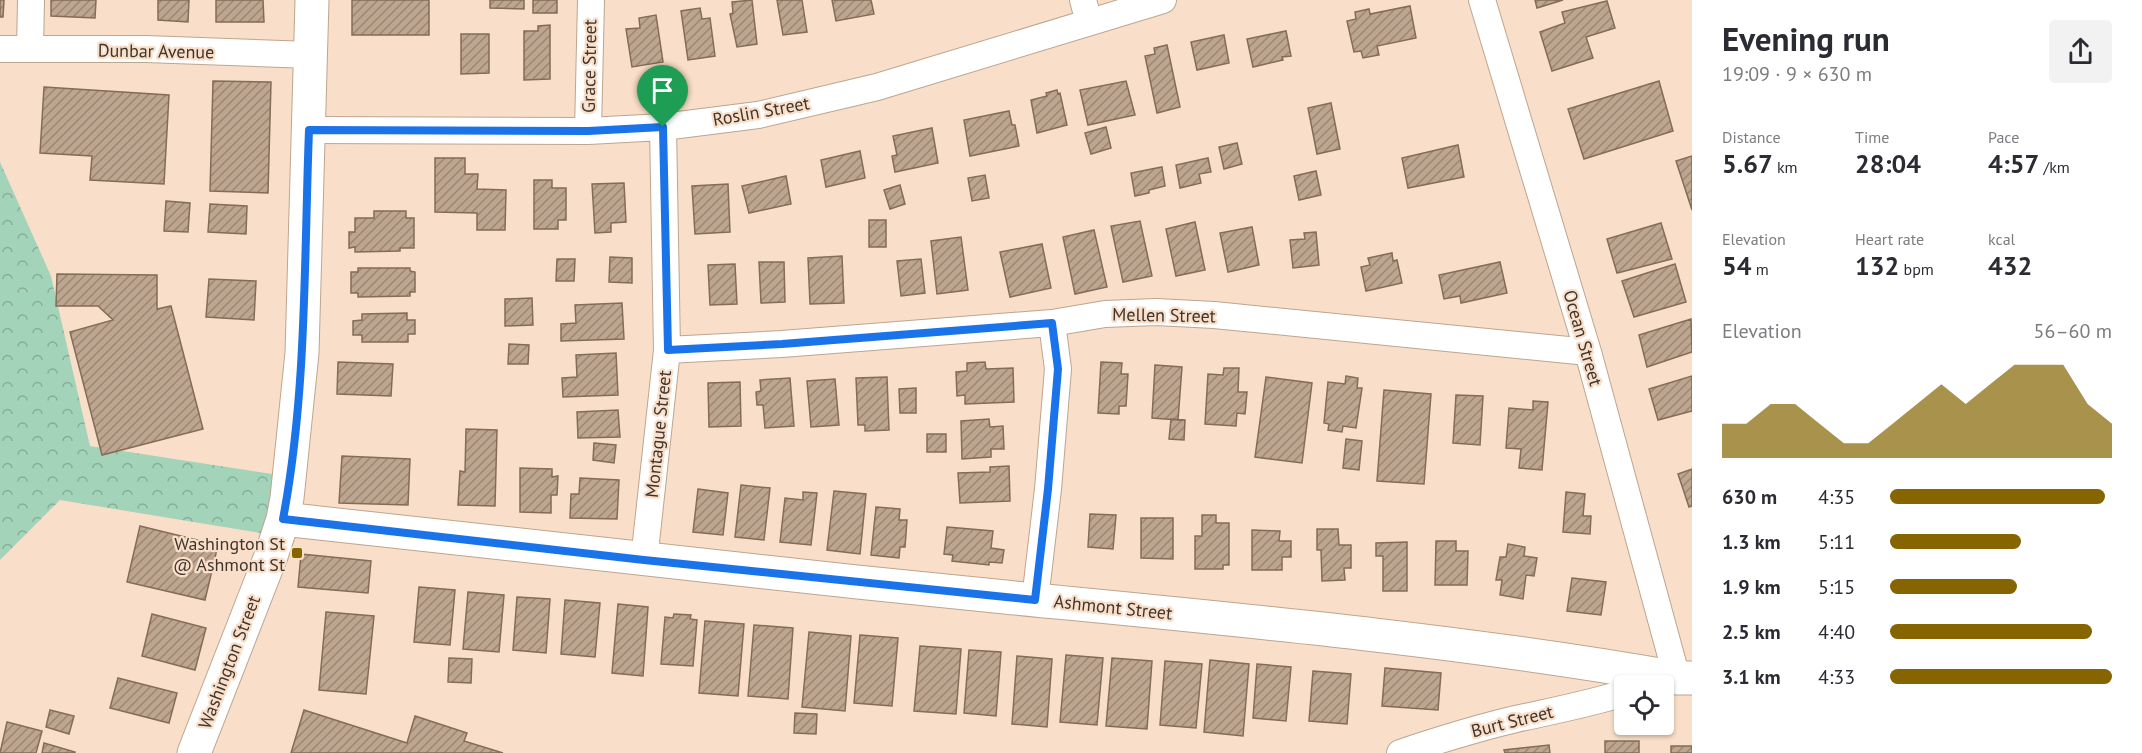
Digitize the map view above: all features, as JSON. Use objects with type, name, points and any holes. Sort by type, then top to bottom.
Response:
[{"type":"street","points":[[30,49],[31,0]]},
{"type":"street","name":"Washington Street","points":[[194,753],[283,519],[302,353],[312,0]]},
{"type":"street","name":"Grace Street","points":[[588,131],[591,0]]},
{"type":"street","name":"Roslin Street","points":[[309,130],[588,131],[663,127],[758,115],[877,87],[1086,11],[1162,0]]},
{"type":"street","name":"Ocean Street","points":[[1482,0],[1588,352],[1672,675]]},
{"type":"street","name":"Dunbar Avenue","points":[[0,49],[146,49],[311,55]]},
{"type":"street","name":"Montague Street","points":[[644,560],[668,350],[663,127]]},
{"type":"street","name":"Mellen Street","points":[[668,350],[782,344],[1052,323],[1105,314],[1156,312],[1214,315],[1588,352]]},
{"type":"street","points":[[1035,600],[1048,489],[1058,369],[1052,323]]},
{"type":"street","name":"Ashmont Street","points":[[283,519],[644,560],[1243,620],[1577,661],[1648,675]]},
{"type":"street","name":"Burt Street","points":[[1400,753],[1493,725],[1614,696]]},
{"type":"green space","points":[[0,162],[51,276],[90,446],[279,475],[272,535],[60,500],[0,560]]},
{"type":"building","points":[[0,0],[4,0],[3,17],[0,17]]},
{"type":"building","points":[[51,0],[96,0],[95,18],[51,16]]},
{"type":"building","points":[[158,0],[189,0],[188,22],[158,20]]},
{"type":"building","points":[[216,0],[263,0],[264,22],[216,22]]},
{"type":"building","points":[[352,0],[429,0],[429,35],[352,35]]},
{"type":"building","points":[[490,0],[524,0],[524,9],[490,8]]},
{"type":"building","points":[[533,0],[557,0],[557,13],[533,13]]},
{"type":"building","points":[[752,0],[757,44],[737,47],[730,14],[733,13],[732,2]]},
{"type":"building","points":[[777,0],[802,0],[807,32],[783,35]]},
{"type":"building","points":[[832,0],[871,0],[874,14],[836,21]]},
{"type":"building","points":[[1535,0],[1563,0],[1537,8]]},
{"type":"building","points":[[1607,1],[1615,28],[1586,37],[1593,58],[1552,71],[1540,32],[1565,23],[1562,12]]},
{"type":"building","points":[[1410,6],[1416,38],[1377,46],[1379,55],[1363,58],[1361,51],[1354,52],[1347,21],[1356,19],[1355,12],[1369,9],[1370,14]]},
{"type":"building","points":[[700,8],[702,19],[710,18],[715,56],[688,60],[681,11]]},
{"type":"building","points":[[656,15],[663,62],[632,67],[626,29],[640,28],[639,18]]},
{"type":"building","points":[[550,25],[550,79],[524,80],[524,31],[538,31],[538,26]]},
{"type":"building","points":[[1286,31],[1291,56],[1253,67],[1247,39]]},
{"type":"building","points":[[461,34],[489,34],[489,73],[461,74]]},
{"type":"building","points":[[1224,35],[1229,63],[1197,70],[1191,42]]},
{"type":"building","points":[[1167,45],[1180,107],[1157,113],[1145,56],[1155,54],[1154,48]]},
{"type":"building","points":[[213,81],[271,82],[268,193],[210,191]]},
{"type":"building","points":[[1126,81],[1135,115],[1088,125],[1080,90]]},
{"type":"building","points":[[1659,81],[1673,131],[1584,159],[1568,109]]},
{"type":"building","points":[[44,87],[169,95],[164,184],[90,180],[92,156],[40,153]]},
{"type":"building","points":[[1057,90],[1058,94],[1060,93],[1067,125],[1037,133],[1031,100],[1047,96],[1046,93]]},
{"type":"building","points":[[1331,103],[1340,149],[1317,154],[1308,108]]},
{"type":"building","points":[[1009,111],[1012,125],[1015,125],[1019,146],[970,156],[964,120]]},
{"type":"building","points":[[1106,127],[1111,148],[1091,154],[1085,133]]},
{"type":"building","points":[[932,128],[938,163],[895,172],[892,156],[897,155],[893,136]]},
{"type":"building","points":[[1237,143],[1242,164],[1224,169],[1219,147]]},
{"type":"building","points":[[1458,145],[1464,177],[1408,188],[1402,158]]},
{"type":"building","points":[[860,151],[865,178],[826,187],[821,160]]},
{"type":"building","points":[[1692,156],[1692,210],[1676,161]]},
{"type":"building","points":[[435,158],[465,158],[465,174],[478,174],[477,189],[506,190],[505,230],[477,230],[477,213],[435,212]]},
{"type":"building","points":[[1208,158],[1211,172],[1199,174],[1201,183],[1180,188],[1176,165]]},
{"type":"building","points":[[1162,167],[1165,186],[1135,196],[1131,173]]},
{"type":"building","points":[[1316,171],[1321,195],[1299,200],[1294,176]]},
{"type":"building","points":[[985,175],[989,198],[972,201],[968,178]]},
{"type":"building","points":[[786,176],[791,204],[749,213],[742,186]]},
{"type":"building","points":[[534,180],[552,180],[552,188],[566,188],[566,220],[558,220],[558,229],[534,229]]},
{"type":"building","points":[[624,183],[626,222],[611,223],[611,232],[595,233],[592,184]]},
{"type":"building","points":[[728,184],[730,232],[695,234],[692,186]]},
{"type":"building","points":[[900,185],[905,204],[890,209],[884,190]]},
{"type":"building","points":[[166,201],[190,203],[188,232],[164,231]]},
{"type":"building","points":[[210,204],[247,206],[246,234],[208,232]]},
{"type":"building","points":[[374,211],[406,211],[406,218],[414,218],[414,248],[400,248],[400,251],[355,252],[355,247],[349,248],[349,232],[355,232],[355,218],[374,218]]},
{"type":"building","points":[[869,220],[886,220],[886,247],[869,247]]},
{"type":"building","points":[[1140,221],[1152,276],[1123,282],[1111,226]]},
{"type":"building","points":[[1195,222],[1205,270],[1176,276],[1166,229]]},
{"type":"building","points":[[1661,223],[1672,259],[1617,273],[1607,239]]},
{"type":"building","points":[[1252,227],[1259,265],[1228,272],[1220,233]]},
{"type":"building","points":[[1094,230],[1107,287],[1075,294],[1063,237]]},
{"type":"building","points":[[1316,232],[1319,265],[1293,268],[1290,240],[1305,239],[1304,233]]},
{"type":"building","points":[[961,237],[968,290],[937,294],[931,241]]},
{"type":"building","points":[[1042,244],[1051,288],[1010,297],[1000,252]]},
{"type":"building","points":[[1392,253],[1393,261],[1397,260],[1402,283],[1366,291],[1361,267],[1370,265],[1368,258]]},
{"type":"building","points":[[842,256],[844,303],[810,304],[808,258]]},
{"type":"building","points":[[610,257],[632,258],[632,283],[609,282]]},
{"type":"building","points":[[557,259],[575,259],[574,281],[556,281]]},
{"type":"building","points":[[921,259],[925,293],[901,296],[897,261]]},
{"type":"building","points":[[759,262],[784,262],[785,302],[761,303]]},
{"type":"building","points":[[1500,262],[1507,293],[1461,303],[1460,296],[1444,299],[1439,275]]},
{"type":"building","points":[[735,264],[737,304],[710,305],[708,265]]},
{"type":"building","points":[[1675,264],[1686,302],[1634,317],[1622,281]]},
{"type":"building","points":[[358,268],[410,268],[410,271],[415,272],[415,292],[410,292],[410,296],[358,297],[358,293],[351,293],[351,272],[358,272]]},
{"type":"building","points":[[57,274],[157,275],[157,309],[171,306],[203,429],[102,455],[70,332],[113,320],[98,306],[56,306]]},
{"type":"building","points":[[209,279],[256,281],[254,320],[206,317]]},
{"type":"building","points":[[532,298],[533,325],[505,326],[505,299]]},
{"type":"building","points":[[622,303],[624,339],[561,341],[561,324],[576,323],[575,305]]},
{"type":"building","points":[[407,313],[407,320],[415,320],[415,334],[408,334],[408,342],[362,342],[362,335],[353,335],[353,321],[362,320],[362,314]]},
{"type":"building","points":[[1691,319],[1692,352],[1647,367],[1639,335]]},
{"type":"building","points":[[509,344],[529,345],[528,364],[508,364]]},
{"type":"building","points":[[616,353],[618,395],[563,397],[562,378],[577,377],[576,355]]},
{"type":"building","points":[[338,362],[393,364],[391,396],[337,394]]},
{"type":"building","points":[[985,362],[986,369],[1013,368],[1014,402],[965,404],[965,395],[957,396],[956,372],[967,371],[967,363]]},
{"type":"building","points":[[1101,362],[1122,363],[1121,374],[1128,374],[1126,406],[1119,406],[1119,414],[1098,413]]},
{"type":"building","points":[[1155,365],[1182,367],[1178,420],[1152,418]]},
{"type":"building","points":[[1224,368],[1239,368],[1238,392],[1247,392],[1245,414],[1237,413],[1236,426],[1205,424],[1208,374],[1223,375]]},
{"type":"building","points":[[1346,376],[1358,378],[1357,388],[1362,388],[1356,428],[1343,426],[1342,432],[1328,430],[1329,424],[1324,423],[1328,382],[1345,384]]},
{"type":"building","points":[[1692,376],[1692,411],[1658,420],[1649,389]]},
{"type":"building","points":[[887,377],[889,430],[865,431],[865,425],[858,425],[856,378]]},
{"type":"building","points":[[1266,377],[1312,383],[1302,463],[1255,457]]},
{"type":"building","points":[[790,378],[794,426],[765,428],[763,405],[757,405],[756,392],[761,391],[760,380]]},
{"type":"building","points":[[835,379],[839,425],[811,427],[807,381]]},
{"type":"building","points":[[740,382],[741,426],[709,427],[708,383]]},
{"type":"building","points":[[916,388],[916,413],[900,413],[899,389]]},
{"type":"building","points":[[1384,390],[1431,394],[1424,484],[1377,481]]},
{"type":"building","points":[[1456,395],[1483,396],[1480,445],[1453,443]]},
{"type":"building","points":[[1533,401],[1548,402],[1542,470],[1519,468],[1521,449],[1506,448],[1509,408],[1533,410]]},
{"type":"building","points":[[618,410],[620,437],[578,438],[577,412]]},
{"type":"building","points":[[989,419],[990,427],[1003,426],[1004,449],[991,449],[991,457],[962,459],[961,421]]},
{"type":"building","points":[[1171,419],[1185,420],[1184,440],[1169,439]]},
{"type":"building","points":[[466,429],[497,430],[495,506],[458,505],[460,471],[465,472]]},
{"type":"building","points":[[927,434],[946,434],[946,452],[927,452]]},
{"type":"building","points":[[1346,439],[1362,441],[1359,470],[1343,468]]},
{"type":"building","points":[[594,443],[616,445],[614,463],[593,460]]},
{"type":"building","points":[[342,456],[410,459],[408,505],[339,503]]},
{"type":"building","points":[[1009,466],[1010,501],[960,503],[958,473],[990,472],[990,467]]},
{"type":"building","points":[[520,468],[552,469],[552,477],[558,476],[557,495],[551,495],[551,513],[520,512]]},
{"type":"building","points":[[1692,469],[1692,506],[1689,507],[1678,474]]},
{"type":"building","points":[[580,478],[619,480],[617,519],[570,518],[571,494],[579,494]]},
{"type":"building","points":[[741,485],[770,488],[764,540],[735,537]]},
{"type":"building","points":[[698,489],[728,493],[723,535],[693,532]]},
{"type":"building","points":[[834,491],[866,494],[860,554],[827,550]]},
{"type":"building","points":[[803,492],[817,493],[811,545],[780,542],[785,498],[803,500]]},
{"type":"building","points":[[1566,492],[1585,494],[1583,516],[1591,516],[1590,534],[1563,532]]},
{"type":"building","points":[[876,507],[900,509],[899,520],[907,520],[905,547],[900,547],[899,558],[871,555]]},
{"type":"building","points":[[1090,514],[1116,515],[1113,549],[1088,547]]},
{"type":"building","points":[[1202,515],[1216,515],[1216,523],[1229,523],[1229,565],[1223,565],[1223,569],[1195,569],[1195,536],[1202,536]]},
{"type":"building","points":[[1141,518],[1173,518],[1173,559],[1141,558]]},
{"type":"building","points":[[140,526],[218,545],[205,600],[127,582]]},
{"type":"building","points":[[947,527],[993,531],[991,548],[1004,550],[1002,563],[989,562],[989,565],[952,561],[953,555],[944,554]]},
{"type":"building","points":[[1317,529],[1338,529],[1339,545],[1351,545],[1351,568],[1344,568],[1345,580],[1322,581],[1321,550],[1317,550]]},
{"type":"building","points":[[1252,530],[1280,531],[1279,541],[1291,541],[1291,557],[1282,557],[1282,570],[1252,570]]},
{"type":"building","points":[[1436,541],[1456,541],[1456,551],[1468,551],[1467,585],[1435,585]]},
{"type":"building","points":[[1407,542],[1407,591],[1383,591],[1383,556],[1376,556],[1376,543]]},
{"type":"building","points":[[1508,544],[1525,547],[1524,556],[1537,558],[1534,576],[1526,575],[1523,599],[1500,595],[1502,580],[1496,580],[1500,557],[1506,557]]},
{"type":"building","points":[[301,554],[371,561],[368,593],[298,587]]},
{"type":"building","points":[[1572,578],[1606,582],[1601,615],[1567,611]]},
{"type":"building","points":[[419,587],[455,590],[450,645],[414,642]]},
{"type":"building","points":[[468,592],[504,595],[499,652],[463,649]]},
{"type":"building","points":[[517,597],[550,599],[546,653],[513,650]]},
{"type":"building","points":[[565,600],[600,603],[595,657],[561,654]]},
{"type":"building","points":[[618,604],[648,607],[643,676],[612,673]]},
{"type":"building","points":[[326,612],[374,616],[366,694],[319,690]]},
{"type":"building","points":[[152,614],[206,628],[195,670],[142,656]]},
{"type":"building","points":[[674,614],[691,615],[690,619],[697,620],[693,666],[661,664],[665,617],[673,618]]},
{"type":"building","points":[[705,621],[744,624],[738,696],[699,693]]},
{"type":"building","points":[[754,625],[793,628],[788,699],[748,696]]},
{"type":"building","points":[[809,632],[851,636],[845,711],[802,707]]},
{"type":"building","points":[[860,635],[898,638],[892,706],[854,703]]},
{"type":"building","points":[[920,646],[961,649],[956,714],[914,711]]},
{"type":"building","points":[[969,650],[1001,652],[996,716],[964,713]]},
{"type":"building","points":[[1066,655],[1103,658],[1097,725],[1060,722]]},
{"type":"building","points":[[1017,656],[1052,659],[1047,727],[1012,724]]},
{"type":"building","points":[[449,658],[472,659],[471,683],[448,682]]},
{"type":"building","points":[[1112,658],[1152,661],[1147,729],[1106,726]]},
{"type":"building","points":[[1210,660],[1249,664],[1243,736],[1204,732]]},
{"type":"building","points":[[1165,661],[1202,664],[1196,728],[1160,725]]},
{"type":"building","points":[[1257,664],[1291,667],[1286,721],[1253,718]]},
{"type":"building","points":[[1385,668],[1441,673],[1438,710],[1382,706]]},
{"type":"building","points":[[1313,671],[1351,674],[1347,724],[1309,721]]},
{"type":"building","points":[[118,678],[177,693],[169,723],[110,708]]},
{"type":"building","points":[[50,710],[74,716],[69,734],[46,727]]},
{"type":"building","points":[[304,710],[407,743],[415,716],[467,733],[464,741],[503,753],[291,753]]},
{"type":"building","points":[[795,713],[817,714],[816,734],[794,733]]},
{"type":"building","points":[[7,722],[42,731],[36,753],[0,753]]},
{"type":"building","points":[[1605,741],[1639,741],[1639,753],[1605,753]]},
{"type":"building","points":[[44,743],[75,752],[75,753],[42,753]]},
{"type":"building","points":[[1549,745],[1550,753],[1505,753],[1504,750]]},
{"type":"building","points":[[1671,746],[1692,746],[1692,753],[1671,753]]},
{"type":"place","name":"Washington St @ Ashmont St","points":[[297,553]]},
{"type":"route","points":[[663,127],[668,350],[782,344],[1052,323],[1058,369],[1048,489],[1035,600],[644,560],[283,519],[302,353],[309,130],[588,131],[663,127]]}]
